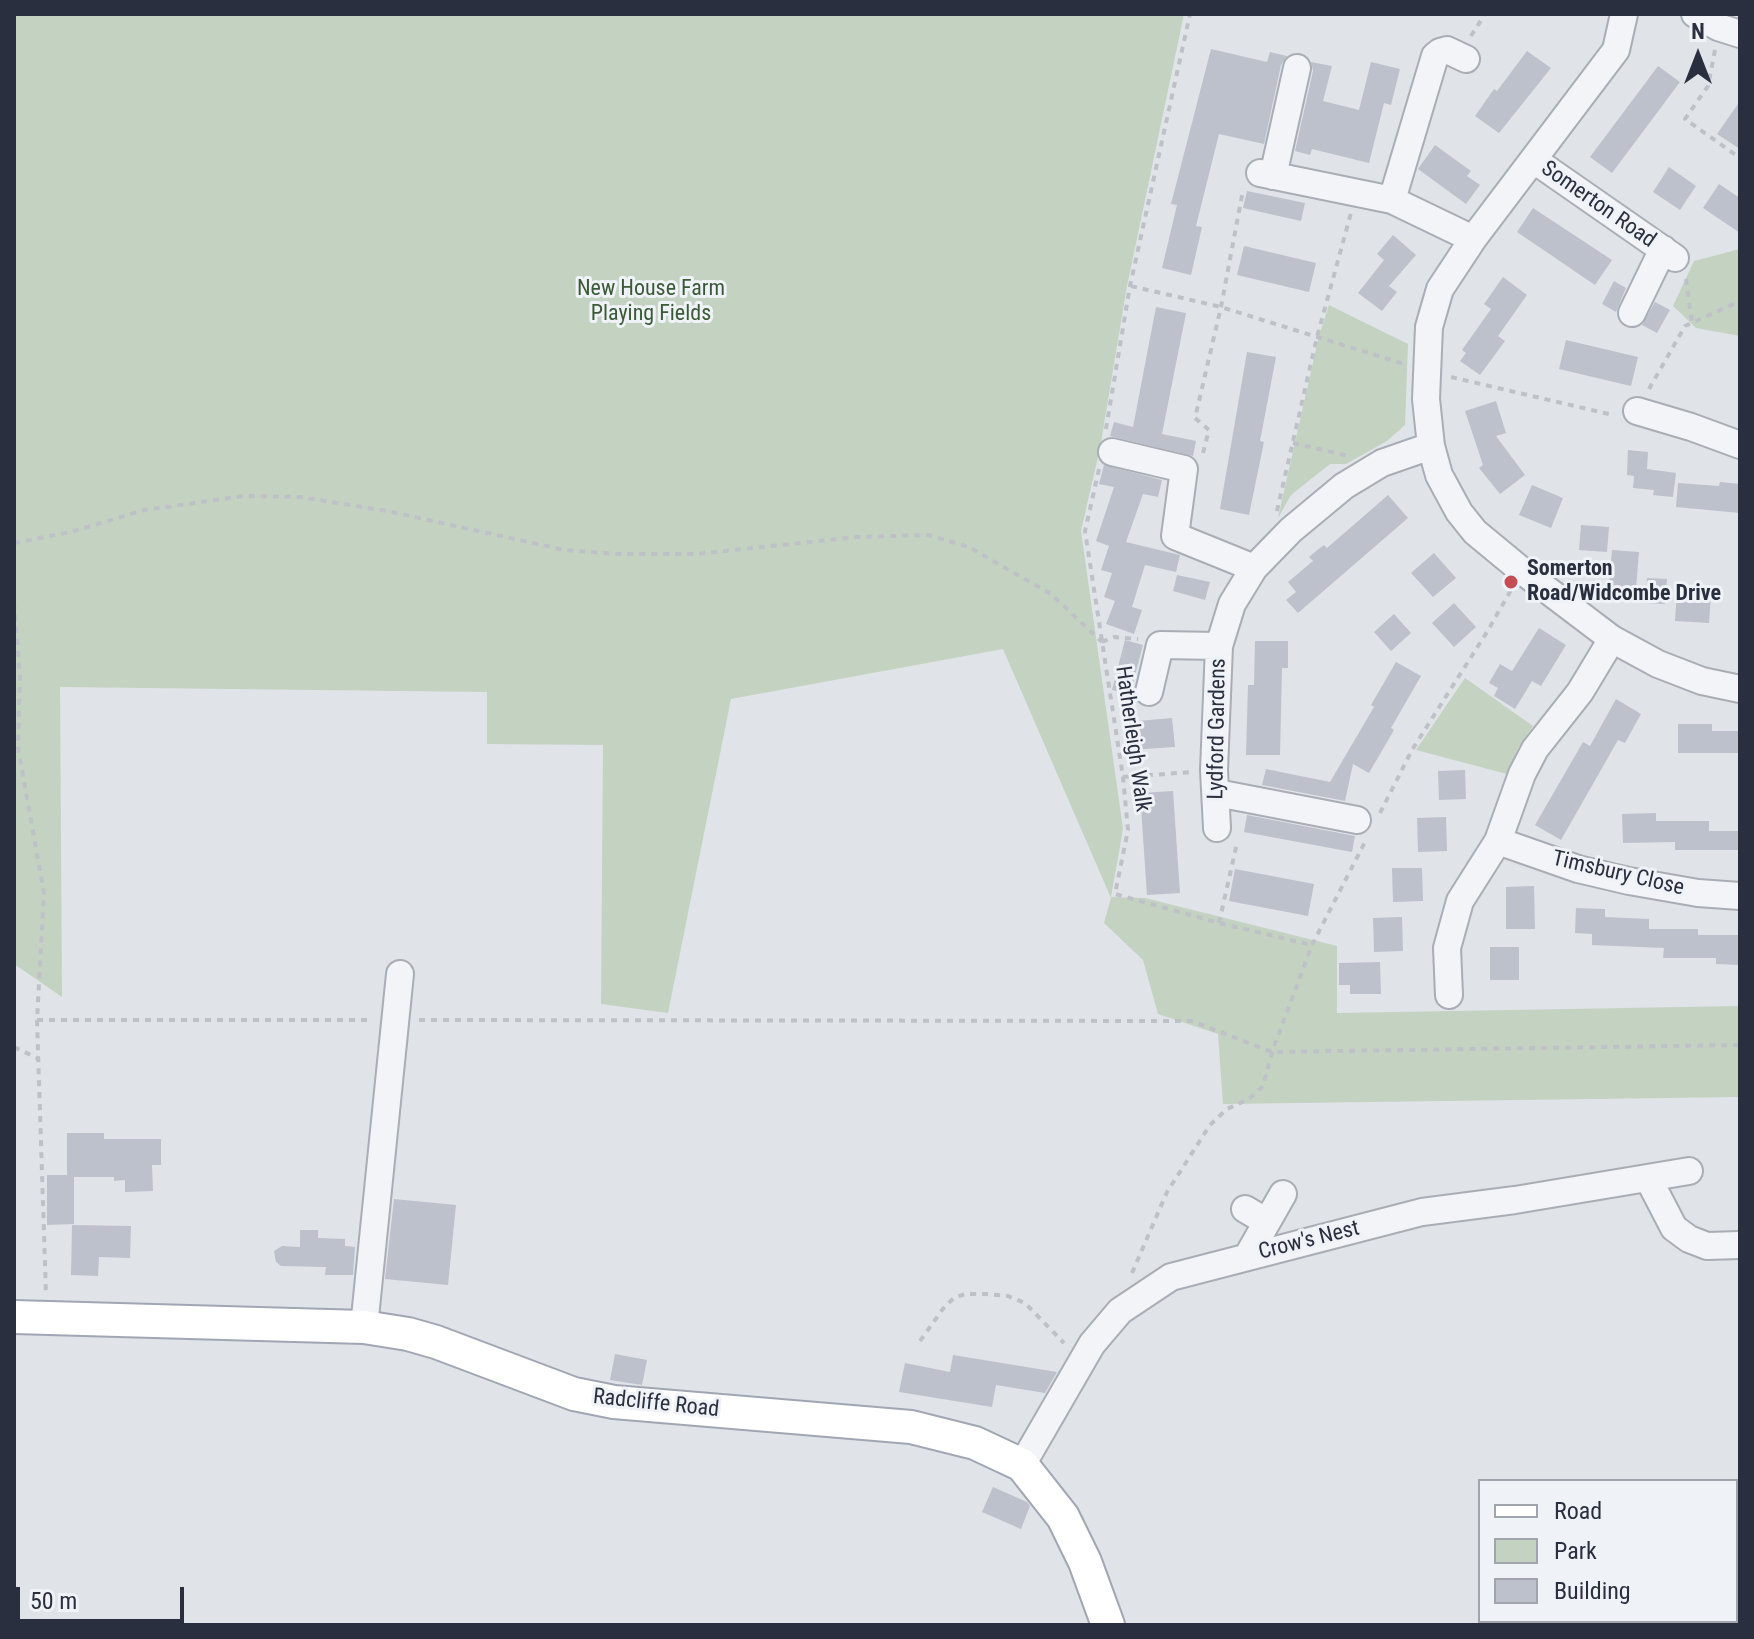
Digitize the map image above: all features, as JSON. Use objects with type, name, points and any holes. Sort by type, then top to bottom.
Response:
[{"type":"main road","name":"Radcliffe Road","points":[[14,1317],[364,1327],[436,1342],[574,1394],[600,1400],[911,1427],[975,1443],[1022,1465],[1063,1517],[1085,1562],[1108,1625]]},
{"type":"street","name":"Somerton Road","points":[[1624,14],[1616,50],[1473,239],[1440,289],[1429,327],[1426,399],[1431,446],[1439,475],[1459,512],[1475,532],[1521,570],[1612,639],[1658,664],[1702,681],[1740,689]]},
{"type":"street","points":[[1392,200],[1435,56],[1447,50],[1466,59]]},
{"type":"street","points":[[1297,68],[1266,174],[1392,200],[1473,239]]},
{"type":"street","name":"Somerton Road","points":[[1534,160],[1663,259],[1632,313]]},
{"type":"street","points":[[1637,411],[1704,442],[1740,445]]},
{"type":"street","name":"Lydford Gardens","points":[[1217,828],[1215,781],[1219,646],[1232,604],[1254,568],[1291,530],[1344,486],[1382,463],[1431,446]]},
{"type":"street","points":[[1106,450],[1184,469],[1175,536],[1254,568]]},
{"type":"street","points":[[1440,982],[1456,909],[1498,841],[1522,774],[1535,749],[1580,692],[1612,639]]},
{"type":"street","points":[[1149,692],[1160,645],[1219,646]]},
{"type":"street","points":[[1215,781],[1366,827]]},
{"type":"street","name":"Timsbury Close","points":[[1498,841],[1578,869],[1629,881],[1698,893],[1740,896]]},
{"type":"street","points":[[364,1327],[400,974]]},
{"type":"street","name":"Crow's Nest","points":[[1022,1465],[1092,1344],[1120,1311],[1171,1277],[1422,1212],[1689,1171]]},
{"type":"street","points":[[1648,1178],[1674,1228],[1689,1239],[1707,1246],[1740,1245]]},
{"type":"street","points":[[1247,1257],[1256,1215],[1283,1194]]},
{"type":"path","name":"Hatherleigh Walk","points":[[1190,14],[1130,286],[1106,450],[1085,531],[1123,777],[1128,830],[1115,894],[1312,945]]},
{"type":"path","points":[[1717,25],[1713,71],[1708,86],[1685,119],[1740,158]]},
{"type":"path","points":[[1184,469],[1201,461],[1209,430],[1195,418],[1221,307],[1244,187],[1266,174]]},
{"type":"path","points":[[1277,513],[1317,337],[1360,192]]},
{"type":"path","points":[[1663,259],[1684,264],[1693,323]]},
{"type":"path","points":[[1293,443],[1382,463]]},
{"type":"path","points":[[14,543],[71,532],[144,510],[244,496],[300,497],[387,511],[565,550],[615,554],[696,554],[857,537],[928,535],[969,547],[1051,594],[1102,642],[1127,636],[1160,645]]},
{"type":"path","points":[[1120,1311],[1130,1276],[1167,1192],[1210,1125],[1227,1109],[1249,1099],[1263,1086],[1272,1052],[1312,945],[1366,827],[1487,632],[1521,570]]},
{"type":"path","points":[[14,603],[20,676],[18,748],[44,893],[37,1020],[47,1316]]},
{"type":"path","points":[[1123,777],[1215,781]]},
{"type":"path","points":[[1217,828],[1238,835],[1219,923]]},
{"type":"path","points":[[37,1020],[1192,1021],[1272,1052],[1740,1045]]},
{"type":"path","points":[[14,1047],[38,1058]]},
{"type":"path","points":[[920,1341],[955,1297],[966,1294],[1008,1296],[1025,1303],[1082,1362]]},
{"type":"green space","name":"New House Farm Playing Fields","points":[[14,14],[1184,14],[1127,286],[1100,448],[1081,531],[1123,829],[1111,897],[1145,898],[1337,946],[1337,1013],[1740,1006],[1740,1097],[1223,1104],[1218,1034],[1158,1014],[1143,960],[1104,923],[1111,898],[1003,649],[731,699],[668,1013],[601,1004],[603,745],[487,744],[487,692],[60,687],[62,997],[14,964]]},
{"type":"green space","points":[[1740,249],[1740,336],[1696,328],[1673,306],[1694,261]]},
{"type":"green space","points":[[1329,305],[1408,344],[1405,425],[1387,441],[1346,464],[1330,464],[1291,495],[1278,518],[1319,336]]},
{"type":"green space","points":[[1465,678],[1533,726],[1518,748],[1507,774],[1416,750]]},
{"type":"building","points":[[1211,49],[1267,62],[1270,52],[1287,56],[1281,65],[1264,144],[1219,134],[1196,226],[1202,227],[1191,275],[1162,268],[1177,205],[1171,204]]},
{"type":"building","points":[[1527,51],[1551,68],[1499,133],[1475,116]]},
{"type":"building","points":[[1311,62],[1332,66],[1323,101],[1359,110],[1371,62],[1400,69],[1391,105],[1384,103],[1369,163],[1312,149],[1310,155],[1295,151],[1313,71]]},
{"type":"building","points":[[1658,66],[1680,82],[1612,173],[1590,157]]},
{"type":"building","points":[[1740,101],[1740,149],[1717,134]]},
{"type":"building","points":[[1435,145],[1471,171],[1467,176],[1480,185],[1466,204],[1418,169]]},
{"type":"building","points":[[1669,167],[1696,186],[1680,210],[1653,192]]},
{"type":"building","points":[[1719,184],[1740,198],[1740,233],[1703,208]]},
{"type":"building","points":[[1247,191],[1305,203],[1301,221],[1243,208]]},
{"type":"building","points":[[1533,208],[1612,260],[1595,285],[1517,232]]},
{"type":"building","points":[[1393,235],[1416,255],[1389,286],[1397,292],[1382,311],[1358,293],[1384,260],[1377,254]]},
{"type":"building","points":[[1244,246],[1316,263],[1309,292],[1237,275]]},
{"type":"building","points":[[1503,277],[1527,295],[1498,336],[1505,341],[1480,375],[1460,361],[1466,353],[1462,350],[1491,309],[1484,304]]},
{"type":"building","points":[[1614,281],[1626,288],[1616,312],[1602,304]]},
{"type":"building","points":[[1655,302],[1670,310],[1657,333],[1642,325]]},
{"type":"building","points":[[1156,307],[1186,313],[1162,434],[1196,441],[1193,456],[1110,436],[1114,422],[1133,427]]},
{"type":"building","points":[[1566,340],[1638,357],[1631,386],[1559,369]]},
{"type":"building","points":[[1247,352],[1276,357],[1260,441],[1264,442],[1249,515],[1220,509]]},
{"type":"building","points":[[1496,401],[1506,433],[1496,436],[1525,475],[1500,494],[1479,468],[1483,465],[1465,411]]},
{"type":"building","points":[[1628,450],[1648,452],[1647,469],[1676,473],[1673,497],[1653,495],[1654,490],[1633,488],[1634,476],[1627,475]]},
{"type":"building","points":[[1104,465],[1162,480],[1158,497],[1143,494],[1126,542],[1180,555],[1176,572],[1145,565],[1132,607],[1142,610],[1134,634],[1106,624],[1115,601],[1104,597],[1112,573],[1101,570],[1109,546],[1096,541],[1114,487],[1099,484]]},
{"type":"building","points":[[1720,482],[1740,484],[1740,513],[1676,507],[1678,483],[1719,486]]},
{"type":"building","points":[[1532,485],[1563,498],[1551,528],[1519,515]]},
{"type":"building","points":[[1388,495],[1408,518],[1298,613],[1286,600],[1296,592],[1288,582],[1313,561],[1309,557],[1324,545],[1327,548]]},
{"type":"building","points":[[1581,525],[1609,527],[1607,552],[1579,550]]},
{"type":"building","points":[[1612,550],[1639,552],[1636,588],[1609,586]]},
{"type":"building","points":[[1434,553],[1456,578],[1433,597],[1411,573]]},
{"type":"building","points":[[1177,575],[1210,582],[1205,600],[1173,591]]},
{"type":"building","points":[[1647,578],[1667,579],[1665,604],[1646,603]]},
{"type":"building","points":[[1677,592],[1711,594],[1709,623],[1675,621]]},
{"type":"building","points":[[1454,603],[1476,627],[1454,647],[1432,623]]},
{"type":"building","points":[[1394,614],[1411,633],[1391,651],[1374,632]]},
{"type":"building","points":[[1539,628],[1566,645],[1541,686],[1532,681],[1515,709],[1494,696],[1498,688],[1489,683],[1500,664],[1512,671]]},
{"type":"building","points":[[1125,640],[1143,645],[1130,694],[1112,690]]},
{"type":"building","points":[[1255,641],[1288,641],[1288,668],[1282,668],[1280,755],[1246,755],[1248,685],[1254,685]]},
{"type":"building","points":[[1396,662],[1421,676],[1369,773],[1353,764],[1345,801],[1262,785],[1266,769],[1330,782],[1374,707],[1371,705]]},
{"type":"building","points":[[1616,699],[1641,714],[1625,743],[1618,740],[1561,840],[1535,825],[1583,742],[1590,746]]},
{"type":"building","points":[[1172,718],[1175,747],[1129,750],[1127,722]]},
{"type":"building","points":[[1678,724],[1712,724],[1712,731],[1740,731],[1740,753],[1678,753]]},
{"type":"building","points":[[1465,770],[1466,799],[1439,800],[1438,771]]},
{"type":"building","points":[[1173,791],[1180,893],[1147,895],[1140,793]]},
{"type":"building","points":[[1656,813],[1656,821],[1709,821],[1709,831],[1740,831],[1740,850],[1675,850],[1675,842],[1623,843],[1622,814]]},
{"type":"building","points":[[1247,815],[1355,836],[1352,852],[1244,832]]},
{"type":"building","points":[[1446,817],[1447,851],[1418,852],[1417,818]]},
{"type":"building","points":[[1392,868],[1422,868],[1423,901],[1393,902]]},
{"type":"building","points":[[1235,869],[1314,884],[1308,916],[1229,901]]},
{"type":"building","points":[[1534,886],[1535,929],[1506,929],[1506,887]]},
{"type":"building","points":[[1576,908],[1605,909],[1605,917],[1649,919],[1649,929],[1698,929],[1698,935],[1740,935],[1740,965],[1716,964],[1716,958],[1663,958],[1664,948],[1592,945],[1592,934],[1575,933]]},
{"type":"building","points":[[1402,917],[1403,951],[1374,952],[1373,918]]},
{"type":"building","points":[[1490,947],[1519,947],[1519,980],[1490,980]]},
{"type":"building","points":[[1380,962],[1381,994],[1350,994],[1350,985],[1339,985],[1339,963]]},
{"type":"building","points":[[67,1133],[104,1133],[104,1139],[161,1139],[161,1165],[152,1165],[153,1191],[125,1192],[125,1180],[114,1181],[114,1177],[74,1177],[74,1224],[47,1225],[47,1175],[67,1175]]},
{"type":"building","points":[[394,1199],[456,1205],[448,1285],[385,1279]]},
{"type":"building","points":[[72,1225],[131,1226],[130,1258],[99,1257],[98,1276],[71,1275]]},
{"type":"building","points":[[300,1230],[318,1230],[318,1238],[345,1239],[345,1246],[355,1247],[353,1275],[325,1275],[326,1267],[281,1266],[276,1262],[274,1251],[282,1246],[300,1247]]},
{"type":"building","points":[[615,1354],[647,1360],[642,1385],[610,1380]]},
{"type":"building","points":[[953,1355],[1057,1372],[1045,1393],[996,1385],[992,1407],[899,1392],[905,1363],[950,1372]]},
{"type":"building","points":[[993,1487],[1030,1506],[1021,1529],[982,1512]]},
{"type":"place","name":"Somerton Road/Widcombe Drive","points":[[1511,582]]}]
